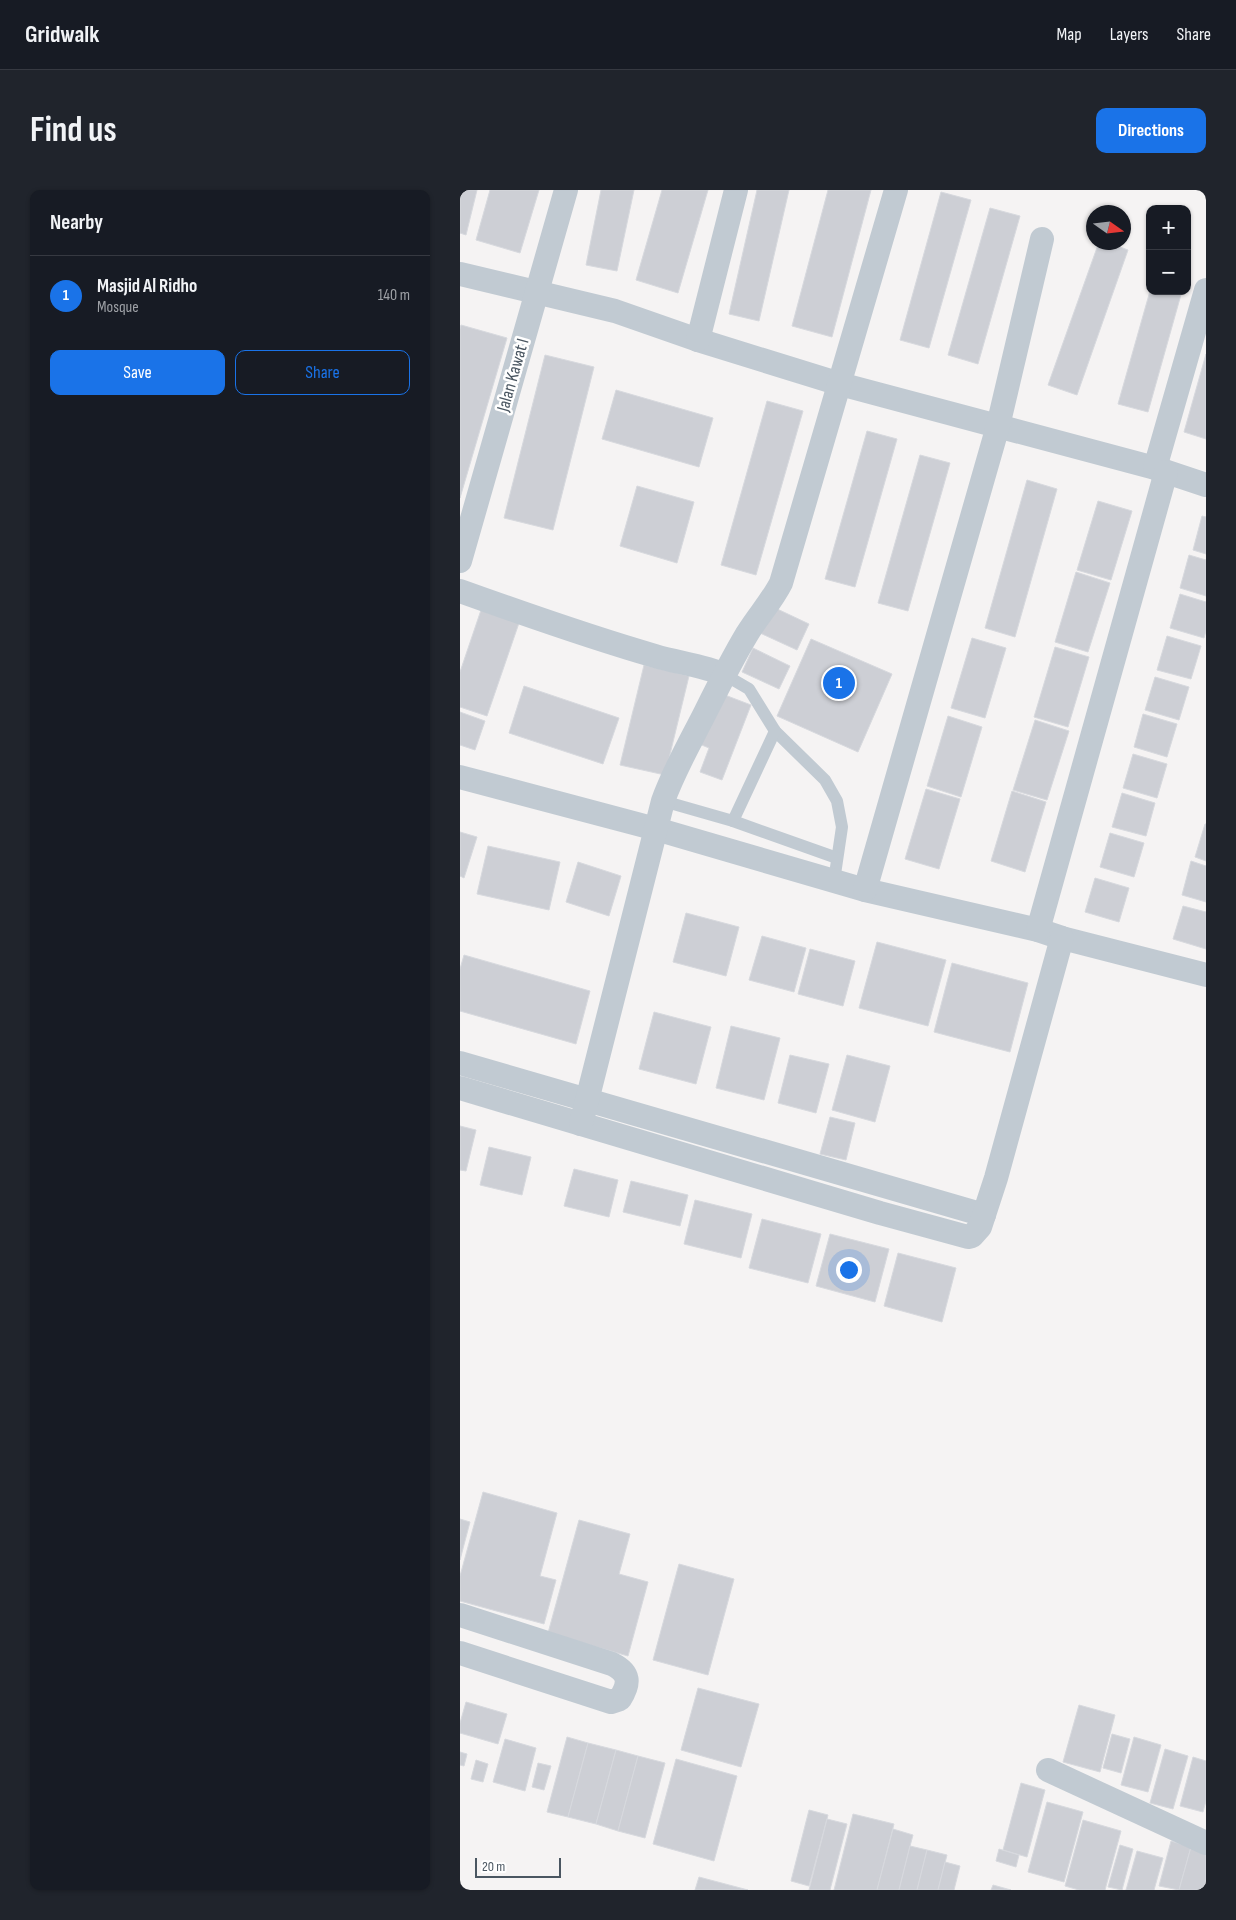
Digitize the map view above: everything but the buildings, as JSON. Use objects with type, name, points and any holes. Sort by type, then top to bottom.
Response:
[{"type":"street","name":"Jalan Kawat I","points":[[460,561],[566,190]]},
{"type":"street","points":[[698,340],[736,190]]},
{"type":"street","points":[[581,1124],[663,801],[694,732],[748,633],[763,609],[774,598],[781,583],[896,190]]},
{"type":"street","points":[[865,890],[998,426],[1042,239]]},
{"type":"street","points":[[460,274],[615,311],[698,340],[840,384],[1161,470],[1206,485]]},
{"type":"street","points":[[1038,930],[1161,470],[1206,290]]},
{"type":"street","points":[[460,591],[531,617],[657,657],[715,670],[725,675]]},
{"type":"street","points":[[460,776],[656,829],[865,890],[1038,930],[1062,938],[1206,975]]},
{"type":"street","points":[[460,1088],[968,1237],[975,1235],[984,1215],[1007,1139],[1062,938]]},
{"type":"street","points":[[460,1063],[984,1215]]},
{"type":"street","points":[[766,1179],[772,1154]]},
{"type":"street","points":[[460,1615],[612,1664],[621,1668],[627,1677],[627,1688],[620,1699],[611,1702],[460,1653]]},
{"type":"street","points":[[1048,1770],[1206,1843]]},
{"type":"lane","points":[[725,675],[748,689],[775,731],[825,780],[837,801],[842,827],[834,881]]},
{"type":"lane","points":[[733,821],[775,731]]},
{"type":"lane","points":[[663,801],[733,821],[837,858]]},
{"type":"place","name":"Masjid Al Ridho","points":[[839,683]]}]
